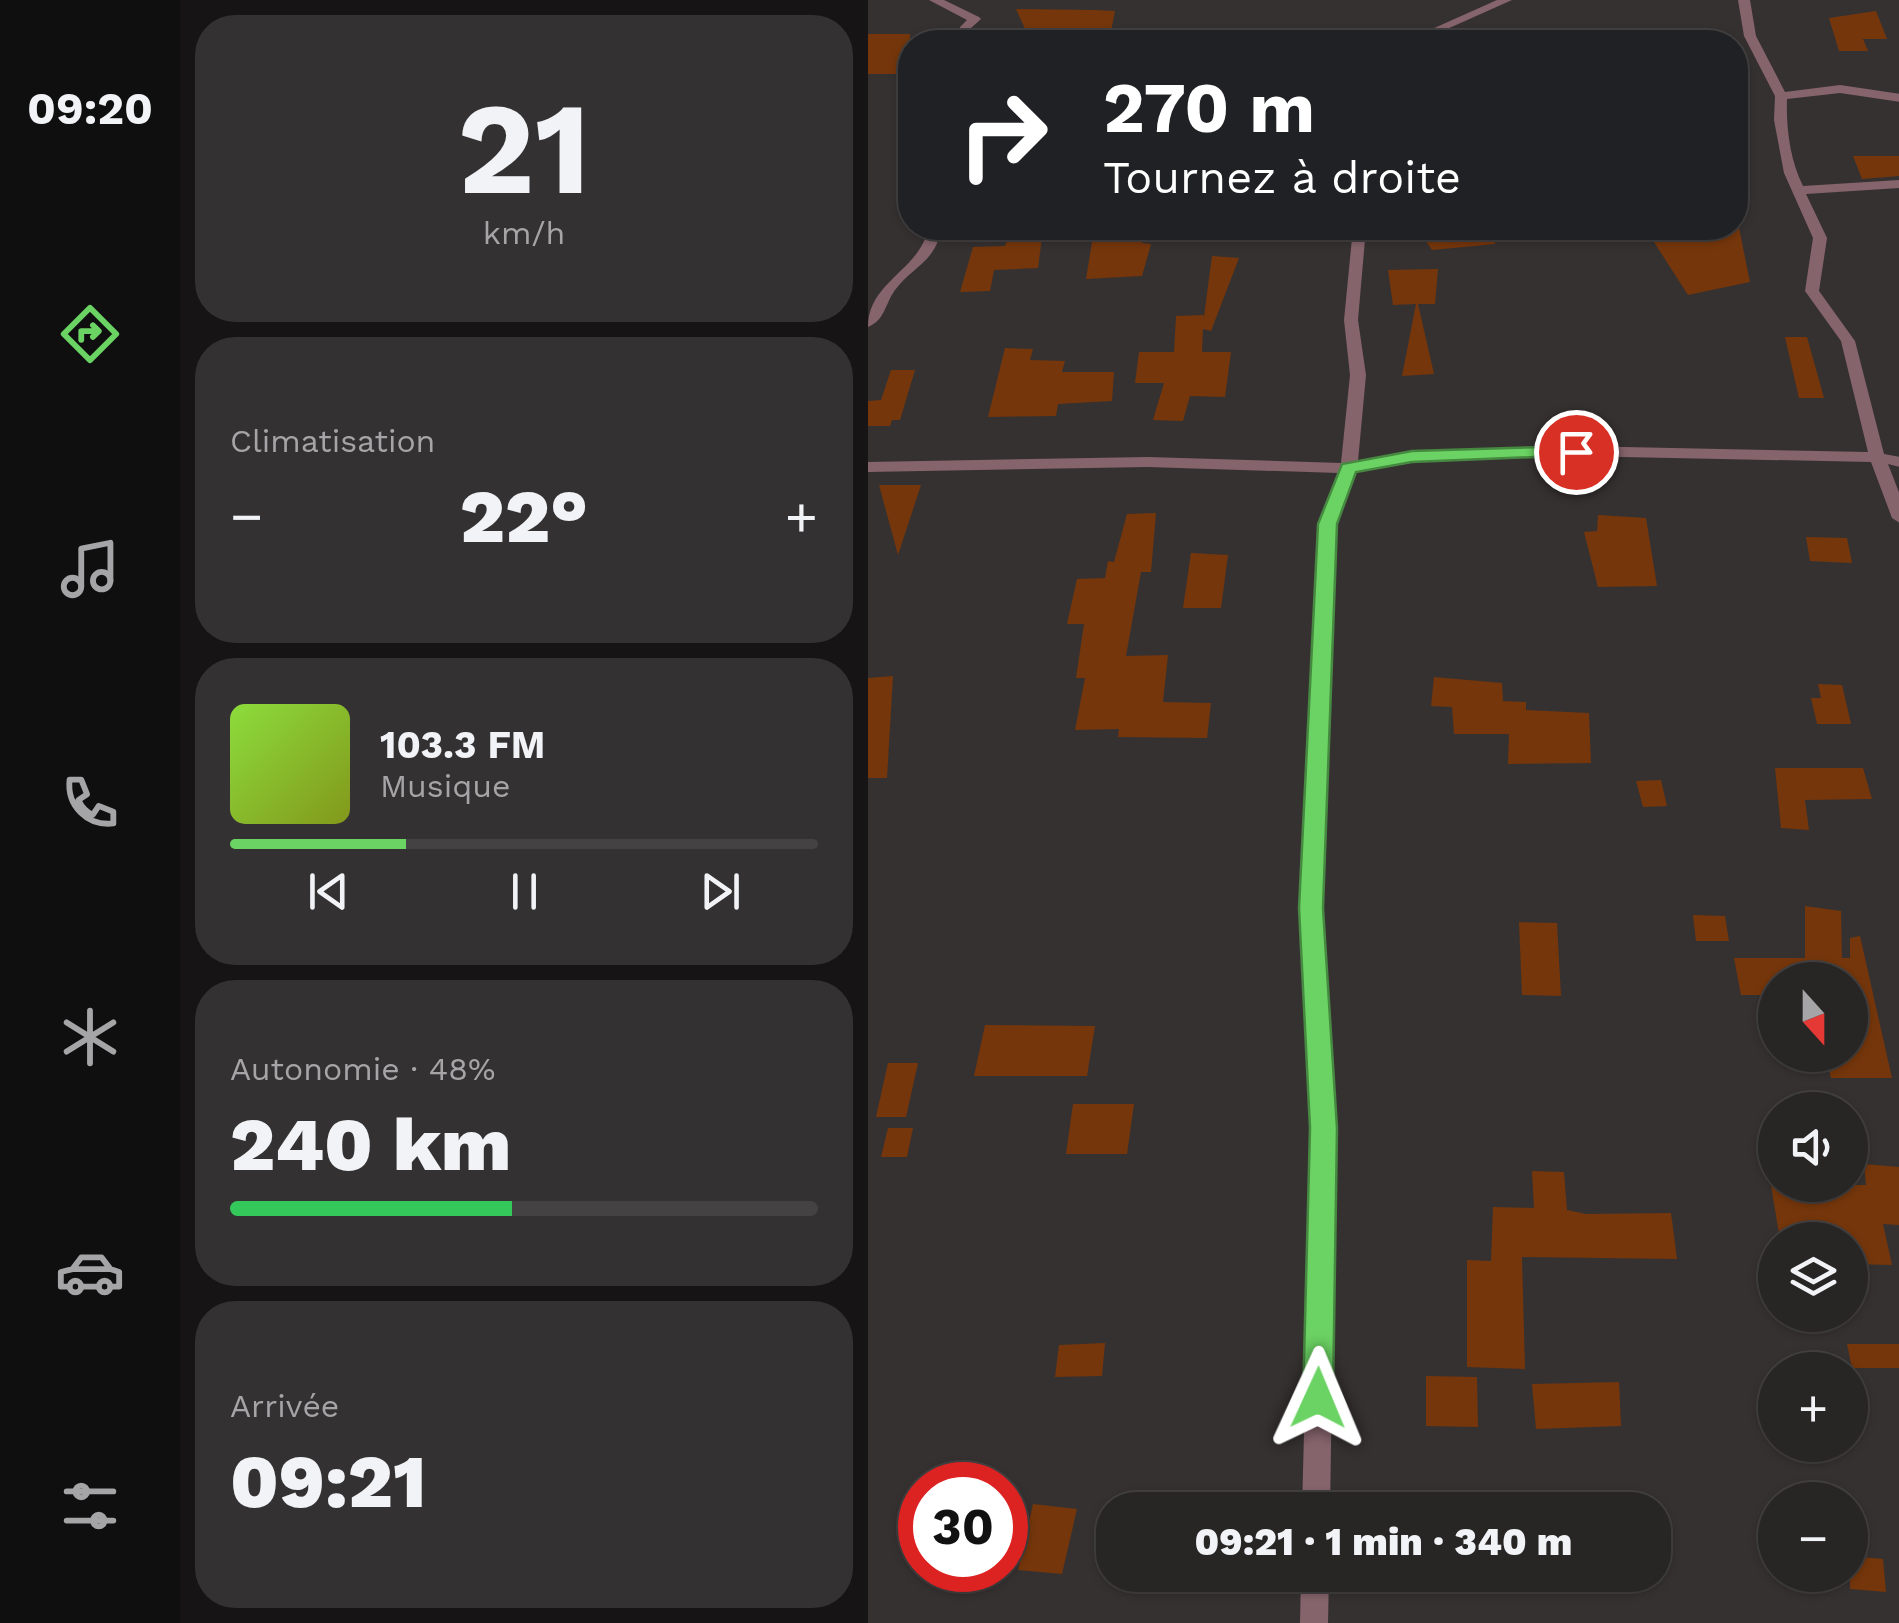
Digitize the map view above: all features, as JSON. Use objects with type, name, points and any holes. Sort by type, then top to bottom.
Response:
[{"type":"street","points":[[934,0],[976,19],[965,30]]},
{"type":"street","points":[[1437,30],[1506,0]]},
{"type":"street","points":[[1744,0],[1750,36],[1781,96],[1780,120],[1790,172],[1820,238],[1812,291],[1848,341],[1876,457],[1900,518]]},
{"type":"street","points":[[1781,96],[1840,89],[1900,98]]},
{"type":"street","points":[[1801,190],[1900,184]]},
{"type":"street","points":[[868,323],[876,317],[888,289],[926,256],[932,240]]},
{"type":"street","points":[[1316,1492],[1324,1128],[1311,908],[1328,524],[1348,468],[1358,375],[1351,320],[1358,240]]},
{"type":"street","points":[[868,467],[1148,462],[1348,468],[1412,456],[1576,452],[1876,457],[1900,462]]},
{"type":"street","points":[[1314,1623],[1315,1592]]},
{"type":"building","points":[[1016,9],[1115,11],[1111,30],[1026,30]]},
{"type":"building","points":[[1876,11],[1887,39],[1863,39],[1868,51],[1839,51],[1829,18]]},
{"type":"building","points":[[868,34],[898,34],[898,74],[868,74]]},
{"type":"building","points":[[1853,156],[1900,156],[1900,176],[1862,179]]},
{"type":"building","points":[[1007,240],[1042,240],[1038,268],[994,270],[990,291],[960,292],[973,247],[1005,246]]},
{"type":"building","points":[[1092,240],[1142,240],[1151,244],[1142,276],[1086,279]]},
{"type":"building","points":[[1425,240],[1495,240],[1495,244],[1432,250]]},
{"type":"building","points":[[1653,240],[1741,240],[1750,282],[1688,295]]},
{"type":"building","points":[[1212,256],[1239,258],[1211,331],[1203,329],[1202,352],[1231,352],[1225,397],[1190,396],[1183,421],[1153,420],[1164,383],[1135,383],[1139,352],[1174,352],[1176,316],[1204,315],[1203,324]]},
{"type":"building","points":[[1438,269],[1435,304],[1418,304],[1434,374],[1402,376],[1416,304],[1393,305],[1388,270]]},
{"type":"building","points":[[1785,337],[1807,337],[1824,398],[1799,398]]},
{"type":"building","points":[[1005,348],[1033,349],[1030,360],[1065,361],[1062,372],[1114,372],[1112,401],[1058,404],[1056,416],[988,417]]},
{"type":"building","points":[[891,370],[915,370],[900,420],[892,420],[890,426],[868,426],[868,401],[881,400]]},
{"type":"building","points":[[879,485],[921,485],[898,555]]},
{"type":"building","points":[[1156,513],[1151,572],[1141,572],[1126,656],[1168,655],[1163,702],[1211,703],[1207,738],[1118,737],[1119,729],[1075,730],[1085,678],[1076,678],[1084,624],[1067,624],[1077,579],[1105,578],[1108,561],[1114,562],[1127,514]]},
{"type":"building","points":[[1598,515],[1646,518],[1657,586],[1598,587],[1584,532],[1597,531]]},
{"type":"building","points":[[1806,537],[1847,538],[1852,563],[1810,561]]},
{"type":"building","points":[[1191,553],[1228,555],[1221,608],[1183,608]]},
{"type":"building","points":[[893,676],[887,778],[868,778],[868,678]]},
{"type":"building","points":[[1434,677],[1502,683],[1503,701],[1526,702],[1526,710],[1589,713],[1591,763],[1508,764],[1509,734],[1454,734],[1452,707],[1431,706]]},
{"type":"building","points":[[1818,684],[1842,685],[1851,724],[1817,724],[1811,698],[1821,698]]},
{"type":"building","points":[[1775,768],[1863,768],[1872,799],[1805,800],[1809,830],[1781,828]]},
{"type":"building","points":[[1661,780],[1667,806],[1643,807],[1636,781]]},
{"type":"building","points":[[1805,906],[1841,911],[1842,958],[1850,958],[1850,938],[1860,936],[1866,962],[1758,962],[1758,995],[1741,995],[1734,958],[1805,958]]},
{"type":"building","points":[[1693,915],[1725,916],[1729,941],[1696,941]]},
{"type":"building","points":[[1519,922],[1557,923],[1561,996],[1522,995]]},
{"type":"building","points":[[1868,972],[1892,1078],[1831,1078],[1830,1072],[1868,1072]]},
{"type":"building","points":[[985,1025],[1095,1026],[1087,1076],[974,1076]]},
{"type":"building","points":[[888,1063],[918,1063],[906,1117],[876,1117]]},
{"type":"building","points":[[1073,1104],[1134,1104],[1127,1154],[1066,1154]]},
{"type":"building","points":[[888,1128],[913,1128],[907,1157],[881,1157]]},
{"type":"building","points":[[1868,1164],[1900,1167],[1900,1225],[1883,1224],[1892,1265],[1868,1264],[1868,1222],[1777,1222],[1774,1202],[1868,1202]]},
{"type":"building","points":[[1532,1171],[1564,1172],[1567,1210],[1586,1214],[1671,1213],[1677,1259],[1522,1257],[1525,1369],[1467,1367],[1467,1260],[1491,1261],[1493,1207],[1534,1208]]},
{"type":"building","points":[[1105,1343],[1102,1376],[1055,1377],[1059,1345]]},
{"type":"building","points":[[1847,1344],[1900,1344],[1900,1368],[1868,1368],[1868,1352],[1849,1352]]},
{"type":"building","points":[[1426,1376],[1477,1377],[1478,1427],[1426,1426]]},
{"type":"building","points":[[1619,1382],[1621,1426],[1536,1429],[1532,1384]]},
{"type":"building","points":[[1033,1504],[1077,1509],[1062,1574],[1028,1571],[1028,1526]]},
{"type":"building","points":[[1868,1558],[1883,1559],[1886,1592],[1868,1590]]},
{"type":"route","points":[[1318,1398],[1324,1128],[1311,908],[1328,524],[1348,468],[1412,456],[1576,452]]}]
